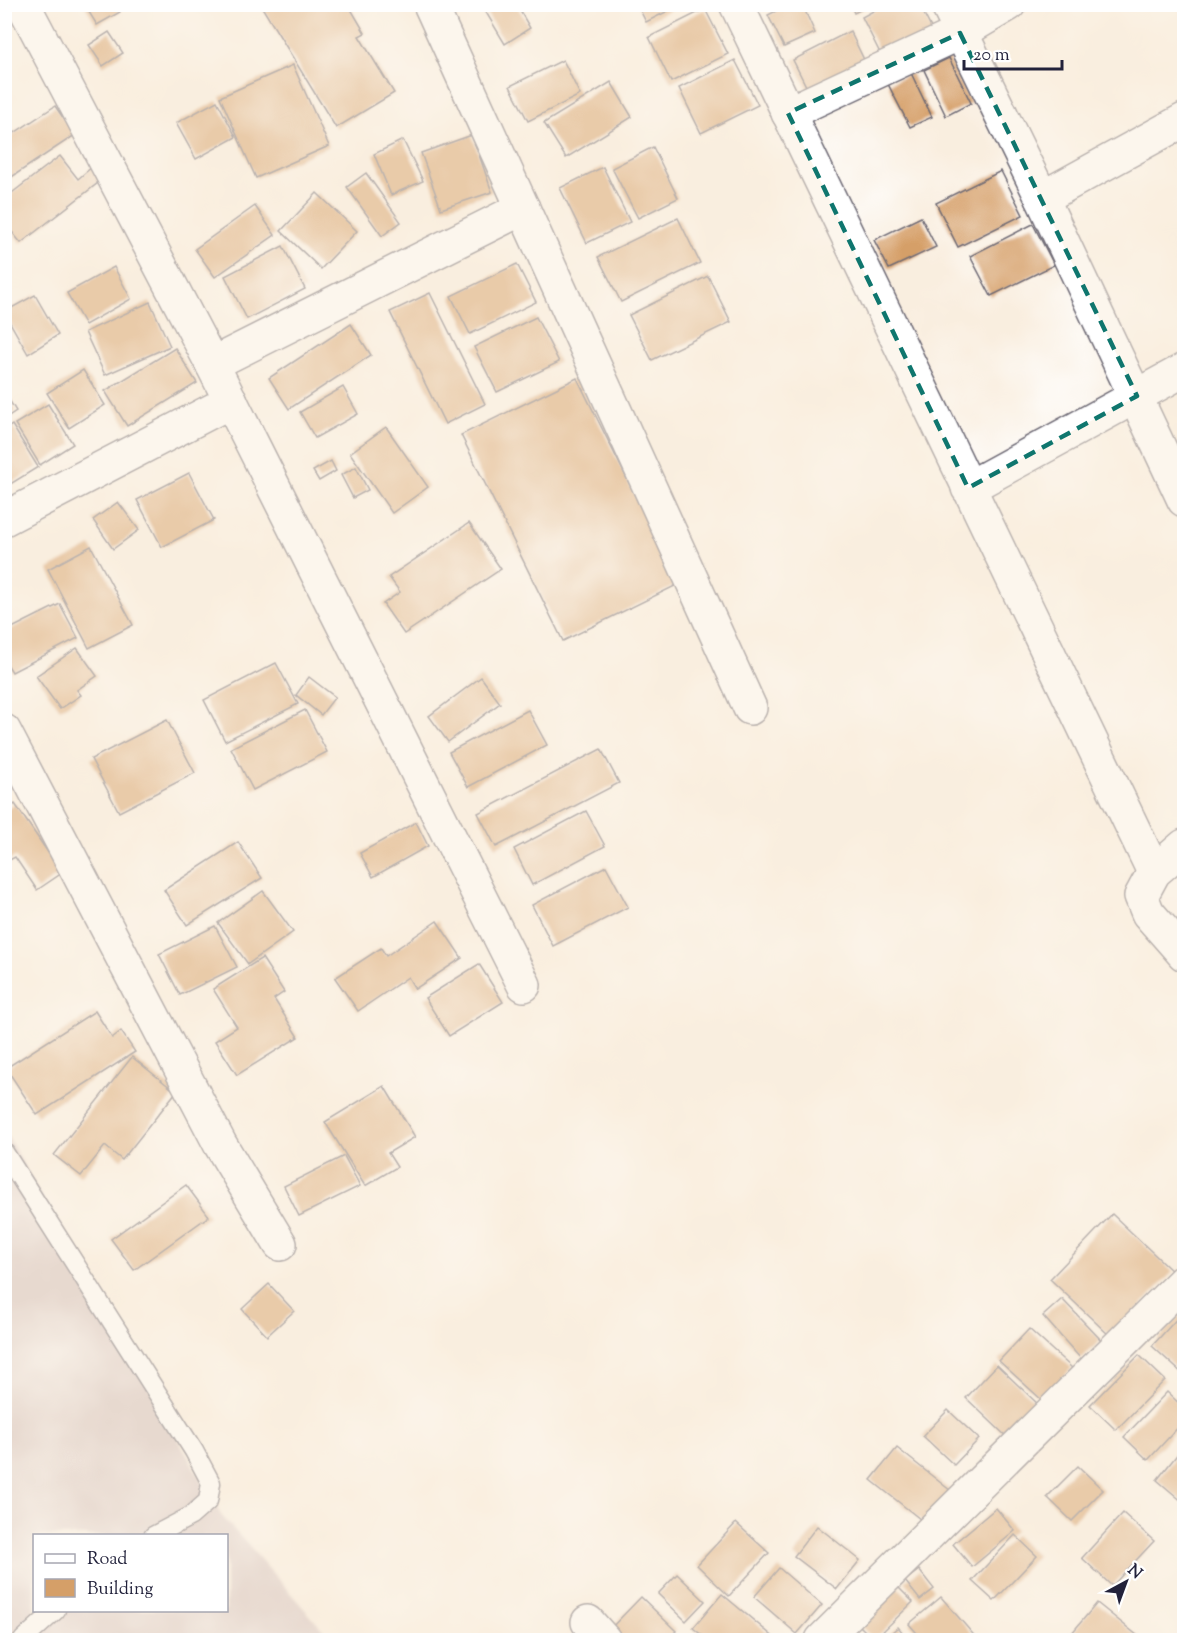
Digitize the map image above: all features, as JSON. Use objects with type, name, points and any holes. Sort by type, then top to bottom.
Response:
[{"type":"street","points":[[23,4],[231,401],[524,985]]},
{"type":"street","points":[[430,4],[750,708]]},
{"type":"street","points":[[736,4],[1154,872]]},
{"type":"street","points":[[788,113],[953,19],[1009,4]]},
{"type":"street","points":[[953,19],[1042,198],[1185,500]]},
{"type":"street","points":[[1042,198],[1185,120]]},
{"type":"street","points":[[212,364],[523,208]]},
{"type":"street","points":[[968,488],[1185,370]]},
{"type":"street","points":[[4,519],[231,401]]},
{"type":"street","points":[[4,731],[220,1144],[280,1244]]},
{"type":"street","points":[[1185,846],[1154,872],[1141,896],[1148,913],[1185,954]]},
{"type":"street","points":[[822,1641],[1183,1286]]},
{"type":"lane","points":[[4,1152],[194,1451],[211,1483],[208,1501],[191,1516],[157,1534]]},
{"type":"lane","points":[[22,1641],[55,1612]]},
{"type":"highlighted area","points":[[960,33],[1137,396],[968,488],[788,113]]},
{"type":"shaded area","points":[[4,1130],[221,1515],[332,1640],[5,1640]]},
{"type":"building","points":[[84,4],[116,4],[120,12],[97,25]]},
{"type":"building","points":[[260,4],[348,4],[365,33],[359,36],[394,93],[336,128]]},
{"type":"building","points":[[481,4],[516,4],[530,28],[505,44]]},
{"type":"building","points":[[637,4],[682,4],[646,22]]},
{"type":"building","points":[[790,4],[802,4],[815,33],[784,47],[768,15]]},
{"type":"building","points":[[850,4],[872,4],[854,13]]},
{"type":"building","points":[[886,4],[919,4],[935,36],[884,61],[862,17]]},
{"type":"building","points":[[705,9],[728,54],[671,82],[649,37]]},
{"type":"building","points":[[850,31],[868,68],[811,96],[793,60]]},
{"type":"building","points":[[109,32],[123,53],[103,66],[89,45]]},
{"type":"building","points":[[949,58],[971,103],[946,116],[924,70]]},
{"type":"building","points":[[563,60],[580,95],[528,121],[510,86]]},
{"type":"building","points":[[735,60],[758,105],[701,133],[679,88]]},
{"type":"building","points":[[293,65],[329,146],[256,178],[220,97]]},
{"type":"building","points":[[911,73],[932,117],[910,127],[888,84]]},
{"type":"building","points":[[611,82],[632,117],[566,158],[544,123]]},
{"type":"building","points":[[217,101],[236,137],[196,159],[176,123]]},
{"type":"building","points":[[55,106],[75,135],[4,182],[4,140]]},
{"type":"building","points":[[472,135],[492,192],[441,209],[421,153]]},
{"type":"building","points":[[403,140],[423,181],[391,195],[374,154]]},
{"type":"building","points":[[653,147],[678,198],[638,218],[612,168]]},
{"type":"building","points":[[60,156],[78,179],[93,166],[103,179],[21,243],[4,222],[4,199]]},
{"type":"building","points":[[603,167],[630,222],[587,243],[560,188]]},
{"type":"building","points":[[1001,171],[1023,215],[958,247],[936,203]]},
{"type":"building","points":[[366,173],[401,222],[382,236],[347,187]]},
{"type":"building","points":[[317,193],[357,231],[321,269],[281,231]]},
{"type":"building","points":[[255,206],[275,235],[215,277],[195,249]]},
{"type":"building","points":[[921,217],[936,247],[889,269],[874,240]]},
{"type":"building","points":[[678,218],[700,263],[621,302],[598,257]]},
{"type":"building","points":[[1033,224],[1054,265],[991,296],[970,256]]},
{"type":"building","points":[[283,246],[305,289],[247,319],[225,276]]},
{"type":"building","points":[[517,264],[536,302],[470,334],[451,296]]},
{"type":"building","points":[[114,267],[131,299],[85,325],[67,293]]},
{"type":"building","points":[[708,276],[731,322],[652,360],[629,315]]},
{"type":"building","points":[[430,293],[485,404],[445,424],[390,312]]},
{"type":"building","points":[[35,295],[58,335],[28,354],[4,312]]},
{"type":"building","points":[[150,302],[170,346],[105,375],[85,332]]},
{"type":"building","points":[[536,317],[559,362],[497,392],[474,347]]},
{"type":"building","points":[[351,324],[371,355],[289,409],[269,378]]},
{"type":"building","points":[[175,348],[197,383],[127,426],[105,391]]},
{"type":"building","points":[[83,370],[105,405],[69,428],[47,393]]},
{"type":"building","points":[[577,378],[679,584],[563,641],[461,435]]},
{"type":"building","points":[[343,387],[358,414],[315,438],[300,412]]},
{"type":"building","points":[[4,392],[16,411],[4,419]]},
{"type":"building","points":[[48,404],[73,444],[40,465],[15,424]]},
{"type":"building","points":[[12,425],[38,467],[4,488],[4,430]]},
{"type":"building","points":[[386,427],[428,487],[392,513],[350,453]]},
{"type":"building","points":[[331,461],[336,471],[319,481],[313,471]]},
{"type":"building","points":[[356,467],[368,490],[353,498],[341,475]]},
{"type":"building","points":[[189,473],[214,520],[162,547],[137,500]]},
{"type":"building","points":[[118,502],[139,530],[113,549],[93,520]]},
{"type":"building","points":[[469,523],[501,569],[404,634],[383,604],[400,592],[389,577]]},
{"type":"building","points":[[91,546],[133,625],[89,648],[48,569]]},
{"type":"building","points":[[60,604],[78,638],[12,672],[4,659],[4,632]]},
{"type":"building","points":[[77,648],[97,676],[77,690],[81,695],[60,709],[36,676]]},
{"type":"building","points":[[276,663],[298,704],[225,741],[204,700]]},
{"type":"building","points":[[309,677],[335,697],[321,715],[296,695]]},
{"type":"building","points":[[481,677],[500,703],[448,742],[429,716]]},
{"type":"building","points":[[305,710],[327,752],[253,790],[231,748]]},
{"type":"building","points":[[528,710],[547,745],[468,787],[449,752]]},
{"type":"building","points":[[167,720],[195,773],[119,812],[91,759]]},
{"type":"building","points":[[601,749],[619,783],[496,847],[478,813]]},
{"type":"building","points":[[15,804],[62,873],[37,890],[15,857],[4,863],[4,811]]},
{"type":"building","points":[[586,811],[605,846],[532,885],[514,849]]},
{"type":"building","points":[[416,822],[428,846],[373,877],[360,853]]},
{"type":"building","points":[[238,842],[262,878],[187,925],[164,890]]},
{"type":"building","points":[[606,866],[628,907],[553,946],[532,905]]},
{"type":"building","points":[[263,891],[293,932],[248,964],[218,923]]},
{"type":"building","points":[[437,921],[462,958],[415,989],[408,977],[358,1011],[335,978],[381,948],[386,956]]},
{"type":"building","points":[[215,926],[237,967],[180,995],[159,954]]},
{"type":"building","points":[[262,958],[284,992],[274,999],[298,1037],[237,1075],[215,1041],[237,1027],[213,989]]},
{"type":"building","points":[[479,964],[503,1002],[449,1036],[425,998]]},
{"type":"building","points":[[95,1011],[112,1038],[121,1031],[135,1052],[37,1115],[6,1068]]},
{"type":"building","points":[[132,1057],[176,1092],[122,1160],[105,1146],[81,1176],[54,1155]]},
{"type":"building","points":[[384,1086],[415,1137],[388,1153],[397,1167],[365,1186],[325,1122]]},
{"type":"building","points":[[344,1156],[360,1186],[299,1216],[284,1186]]},
{"type":"building","points":[[186,1185],[209,1216],[134,1270],[111,1239]]},
{"type":"building","points":[[1112,1214],[1173,1272],[1111,1337],[1050,1279]]},
{"type":"building","points":[[269,1284],[294,1311],[267,1336],[242,1309]]},
{"type":"building","points":[[1062,1299],[1101,1340],[1081,1359],[1043,1316]]},
{"type":"building","points":[[1183,1312],[1184,1314],[1184,1375],[1152,1346]]},
{"type":"building","points":[[1029,1329],[1072,1368],[1042,1400],[999,1361]]},
{"type":"building","points":[[1139,1355],[1165,1380],[1116,1430],[1090,1405]]},
{"type":"building","points":[[997,1365],[1040,1406],[1009,1439],[966,1398]]},
{"type":"building","points":[[1167,1392],[1184,1408],[1184,1421],[1148,1460],[1124,1437]]},
{"type":"building","points":[[948,1410],[979,1439],[954,1465],[923,1436]]},
{"type":"building","points":[[1184,1446],[1184,1503],[1157,1480]]},
{"type":"building","points":[[897,1448],[951,1491],[925,1523],[871,1480]]},
{"type":"building","points":[[1078,1466],[1103,1490],[1072,1521],[1047,1497]]},
{"type":"building","points":[[996,1508],[1015,1531],[972,1567],[953,1544]]},
{"type":"building","points":[[1123,1513],[1154,1541],[1112,1586],[1082,1558]]},
{"type":"building","points":[[736,1523],[769,1553],[729,1596],[697,1565]]},
{"type":"building","points":[[817,1526],[860,1560],[837,1589],[794,1556]]},
{"type":"building","points":[[1015,1535],[1037,1556],[994,1601],[972,1581]]},
{"type":"building","points":[[779,1568],[822,1605],[797,1634],[754,1597]]},
{"type":"building","points":[[919,1570],[934,1589],[920,1600],[905,1581]]},
{"type":"building","points":[[677,1574],[705,1601],[686,1621],[658,1594]]},
{"type":"building","points":[[896,1585],[913,1602],[874,1640],[858,1624]]},
{"type":"building","points":[[722,1594],[777,1640],[708,1640],[693,1628]]},
{"type":"building","points":[[641,1597],[676,1631],[667,1640],[619,1640],[609,1630]]},
{"type":"building","points":[[941,1597],[978,1640],[923,1640],[909,1624]]},
{"type":"building","points":[[1097,1603],[1143,1640],[1066,1640]]},
{"type":"building","points":[[898,1627],[909,1640],[883,1640]]}]
